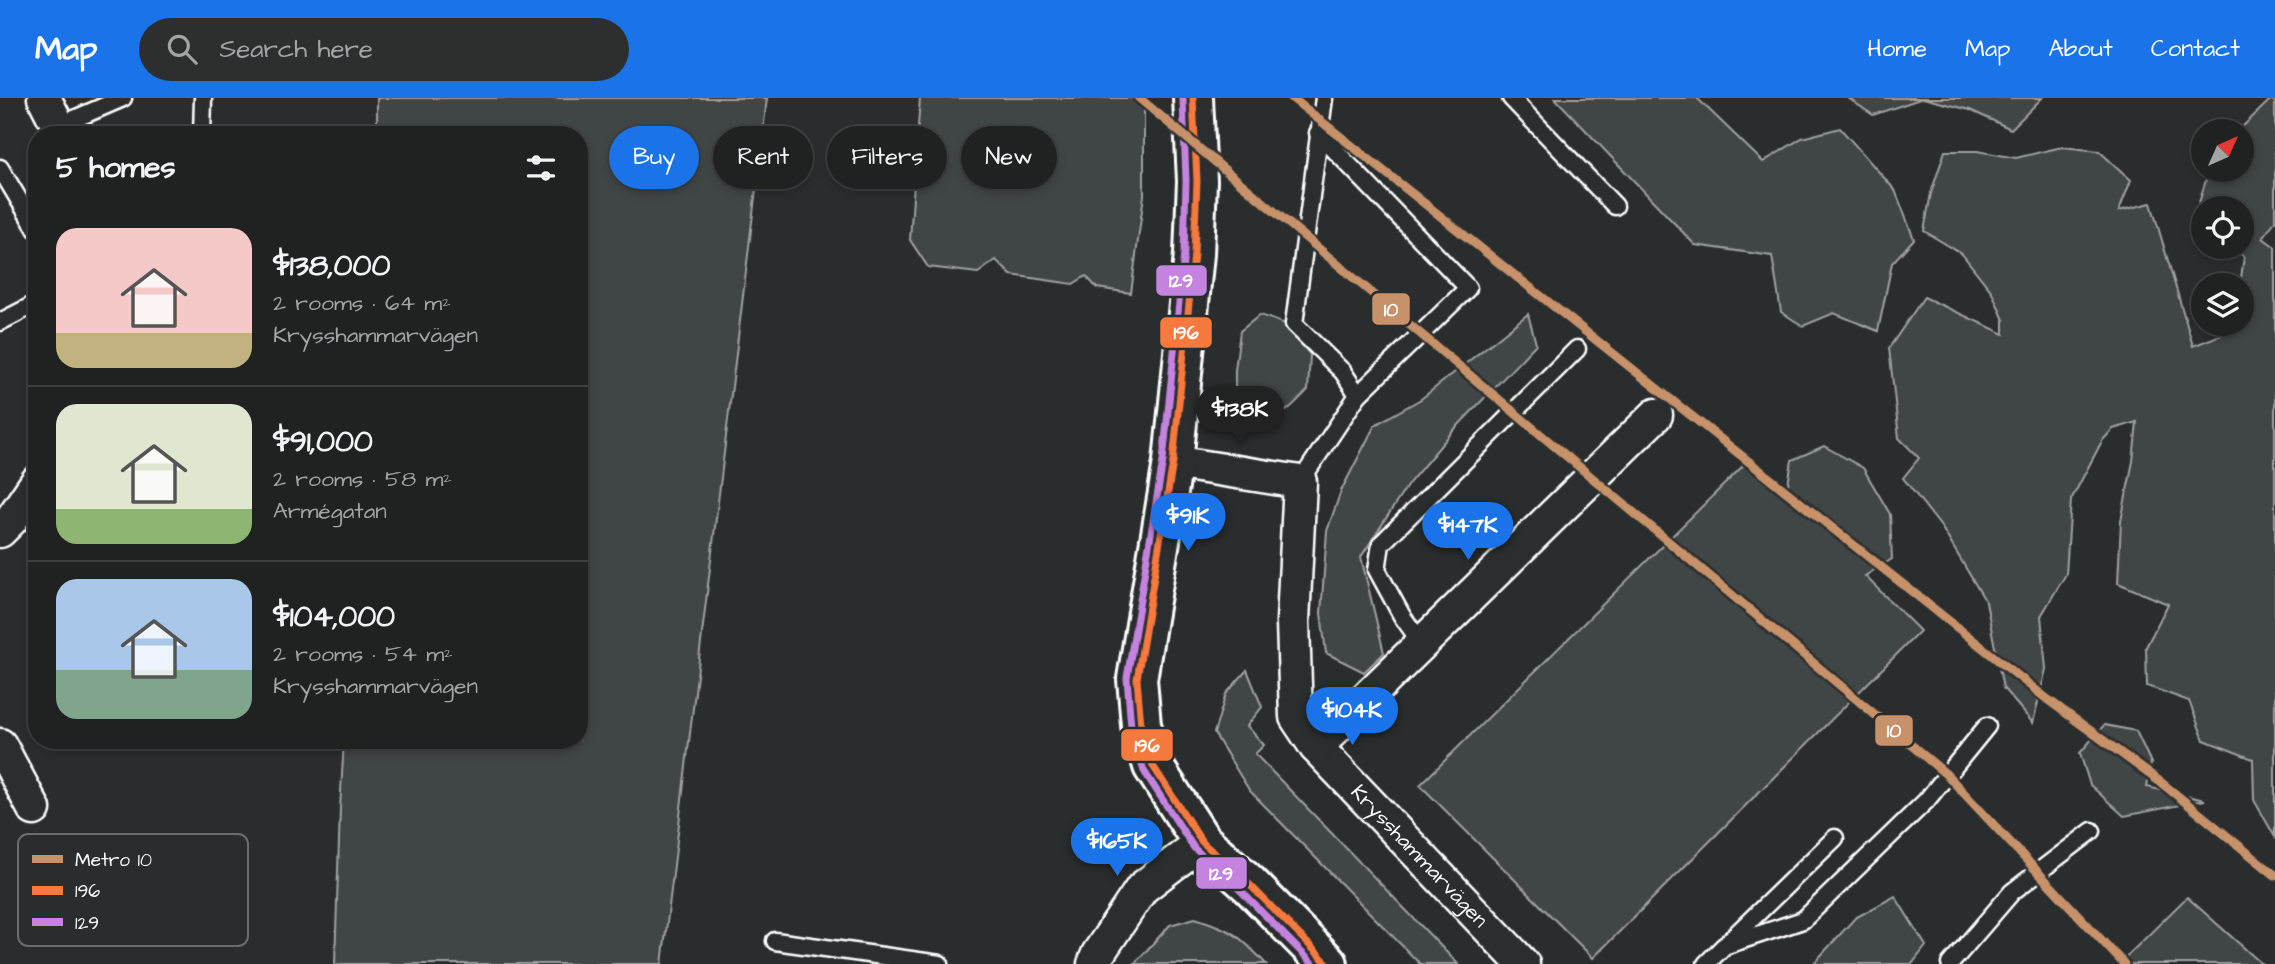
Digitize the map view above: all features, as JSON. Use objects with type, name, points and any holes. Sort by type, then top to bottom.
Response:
[{"type":"street","points":[[44,98],[58,126]]},
{"type":"street","points":[[1193,98],[1197,181],[1194,254],[1173,462],[1137,679],[1141,724],[1153,766],[1202,842],[1249,884],[1328,964]]},
{"type":"street","points":[[1316,747],[1656,415]]},
{"type":"street","points":[[1173,462],[1300,482]]},
{"type":"street","name":"Krysshammarvägen","points":[[1300,482],[1293,621],[1296,718],[1316,747],[1523,964]]},
{"type":"street","points":[[0,531],[28,495]]},
{"type":"street","points":[[0,746],[34,809]]},
{"type":"street","points":[[1094,964],[1142,888],[1202,842]]},
{"type":"lane","points":[[70,126],[123,98]]},
{"type":"lane","points":[[202,126],[203,98]]},
{"type":"lane","points":[[1324,98],[1294,324],[1343,372],[1358,395]]},
{"type":"lane","points":[[1511,98],[1615,206]]},
{"type":"lane","points":[[1300,482],[1358,395],[1468,288],[1318,133]]},
{"type":"lane","points":[[1,171],[28,215]]},
{"type":"lane","points":[[0,322],[28,308]]},
{"type":"lane","points":[[1422,644],[1402,616],[1377,570],[1381,544],[1577,349]]},
{"type":"lane","points":[[1724,946],[1802,920],[1926,801],[1987,726]]},
{"type":"lane","points":[[1950,964],[2012,892],[2092,831]]},
{"type":"lane","points":[[1706,964],[1835,838]]},
{"type":"lane","points":[[775,941],[940,964]]},
{"type":"shaded area","points":[[377,98],[767,98],[764,126],[713,126],[713,189],[756,189],[662,964],[335,964],[343,749],[588,749],[588,126],[377,126]]},
{"type":"shaded area","points":[[920,98],[1144,98],[1144,195],[1131,293],[1097,288],[1086,276],[1073,284],[1011,275],[996,260],[978,273],[928,267],[910,240],[914,189],[947,189],[947,126],[918,126]]},
{"type":"shaded area","points":[[1555,98],[1697,98],[1763,162],[1802,138],[1840,128],[1895,190],[1914,239],[1892,263],[1878,331],[1834,313],[1803,326],[1781,312],[1772,256],[1695,245]]},
{"type":"shaded area","points":[[1848,98],[1923,98],[1873,115]]},
{"type":"shaded area","points":[[1923,98],[2042,98],[2011,129],[1970,110]]},
{"type":"shaded area","points":[[2270,100],[2275,101],[2275,221],[2263,238],[2275,247],[2275,837],[2254,800],[2253,759],[2204,740],[2189,701],[2147,686],[2146,647],[2168,604],[2118,583],[2121,521],[2133,461],[2137,422],[2113,429],[2102,441],[2071,500],[2066,574],[2041,616],[2046,669],[2033,723],[2003,688],[1986,602],[1942,528],[1903,478],[1919,458],[1899,438],[1889,348],[1924,297],[2004,334],[2004,320],[1992,292],[1962,254],[1924,231],[1931,193],[1945,151],[1977,151],[2016,158],[2062,147],[2099,151],[2131,180],[2119,211],[2151,203],[2193,346],[2218,336],[2254,336],[2254,273],[2242,273],[2244,259],[2254,259],[2254,196],[2201,196],[2205,182],[2254,182],[2254,119],[2250,119]]},
{"type":"shaded area","points":[[1528,314],[1536,344],[1452,432],[1409,483],[1361,557],[1384,653],[1364,672],[1326,653],[1321,613],[1327,531],[1341,491],[1375,425],[1421,399]]},
{"type":"shaded area","points":[[1260,315],[1286,324],[1310,355],[1308,390],[1289,409],[1275,416],[1259,413],[1235,402],[1235,370],[1240,331]]},
{"type":"shaded area","points":[[1824,446],[1863,468],[1890,514],[1892,559],[1865,576],[1920,631],[1593,958],[1420,785],[1749,460],[1786,497],[1792,460]]},
{"type":"shaded area","points":[[1247,670],[1262,707],[1247,726],[1264,745],[1255,754],[1458,964],[1420,964],[1249,790],[1214,733],[1226,694]]},
{"type":"shaded area","points":[[2104,725],[2136,731],[2151,763],[2147,787],[2205,800],[2124,816],[2090,785],[2080,753]]},
{"type":"shaded area","points":[[1895,896],[1926,946],[1912,964],[1813,964],[1855,918]]},
{"type":"shaded area","points":[[2187,897],[2262,964],[2119,964]]},
{"type":"shaded area","points":[[1195,918],[1235,935],[1266,964],[1134,964],[1170,925]]},
{"type":"metro line","name":"10","points":[[1139,98],[1947,775],[2124,964]]},
{"type":"metro line","name":"10","points":[[1292,98],[2047,699],[2163,784],[2275,875]]},
{"type":"transit line","name":"196","points":[[1193,98],[1197,181],[1194,254],[1173,462],[1137,679],[1141,725],[1153,766],[1202,842],[1249,884],[1328,964]]},
{"type":"transit line","name":"129","points":[[1183,99],[1186,181],[1184,253],[1163,461],[1127,678],[1131,727],[1144,771],[1194,848],[1313,964]]}]
